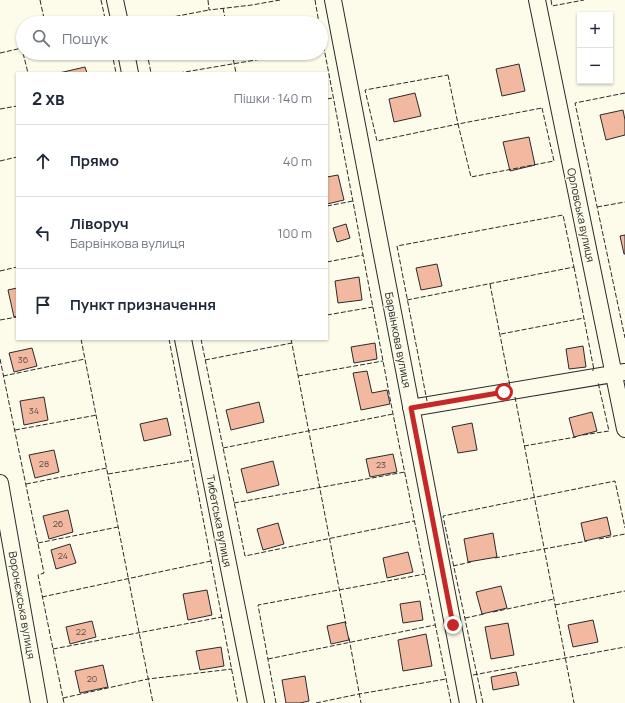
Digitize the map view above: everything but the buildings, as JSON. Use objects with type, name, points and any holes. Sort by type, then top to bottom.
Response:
[{"type":"street","points":[[115,0],[118,16]]},
{"type":"street","name":"Барвінкова вулиця","points":[[333,0],[468,703]]},
{"type":"street","name":"Орловська вулиця","points":[[537,0],[619,373],[625,429]]},
{"type":"street","points":[[127,60],[130,72]]},
{"type":"street","name":"Тибетська вулиця","points":[[183,340],[256,703]]},
{"type":"street","points":[[411,408],[619,373]]},
{"type":"street","name":"Воронєжська вулиця","points":[[0,483],[39,703]]},
{"type":"fence","points":[[40,0],[43,16]]},
{"type":"fence","points":[[101,0],[104,16]]},
{"type":"fence","points":[[208,0],[209,10],[280,0]]},
{"type":"fence","points":[[315,0],[318,16]]},
{"type":"fence","points":[[551,0],[552,6],[584,0]]},
{"type":"fence","points":[[223,8],[225,16]]},
{"type":"fence","points":[[178,16],[209,10]]},
{"type":"fence","points":[[0,53],[16,49]]},
{"type":"fence","points":[[25,60],[28,72]]},
{"type":"fence","points":[[113,60],[116,72]]},
{"type":"fence","points":[[148,60],[151,72]]},
{"type":"fence","points":[[233,60],[236,72]]},
{"type":"fence","points":[[185,72],[256,60]]},
{"type":"fence","points":[[326,60],[393,414],[451,703]]},
{"type":"fence","points":[[448,75],[458,124],[377,141],[365,90],[448,75]]},
{"type":"fence","points":[[625,93],[575,103],[625,338]]},
{"type":"fence","points":[[328,99],[333,98]]},
{"type":"fence","points":[[0,109],[16,106]]},
{"type":"fence","points":[[542,108],[554,161],[471,177],[458,124],[542,108]]},
{"type":"fence","points":[[0,161],[16,157]]},
{"type":"fence","points":[[328,206],[353,201]]},
{"type":"fence","points":[[597,207],[625,202]]},
{"type":"fence","points":[[407,300],[574,267],[563,215],[397,246],[427,401]]},
{"type":"fence","points":[[328,262],[363,255]]},
{"type":"fence","points":[[0,271],[16,267]]},
{"type":"fence","points":[[574,267],[594,370],[592,370]]},
{"type":"fence","points":[[490,284],[510,386]]},
{"type":"fence","points":[[328,315],[373,307]]},
{"type":"fence","points":[[0,320],[16,317]]},
{"type":"fence","points":[[501,334],[584,318]]},
{"type":"fence","points":[[81,340],[153,703]]},
{"type":"fence","points":[[169,340],[238,703]]},
{"type":"fence","points":[[201,340],[245,556],[414,521]]},
{"type":"fence","points":[[291,340],[346,624]]},
{"type":"fence","points":[[205,360],[292,343]]},
{"type":"fence","points":[[0,359],[44,573],[38,575],[64,703]]},
{"type":"fence","points":[[3,376],[85,359]]},
{"type":"fence","points":[[298,376],[383,361]]},
{"type":"fence","points":[[583,435],[609,431],[598,382]]},
{"type":"fence","points":[[515,397],[574,703]]},
{"type":"fence","points":[[223,448],[393,414]]},
{"type":"fence","points":[[15,430],[97,415]]},
{"type":"fence","points":[[524,446],[576,437]]},
{"type":"fence","points":[[108,474],[192,460]]},
{"type":"fence","points":[[26,484],[107,468]]},
{"type":"fence","points":[[234,503],[405,472]]},
{"type":"fence","points":[[483,703],[443,516],[615,481],[625,528]]},
{"type":"fence","points":[[38,543],[118,527]]},
{"type":"fence","points":[[599,539],[625,534]]},
{"type":"fence","points":[[495,558],[587,541]]},
{"type":"fence","points":[[42,597],[211,561]]},
{"type":"fence","points":[[453,566],[471,562]]},
{"type":"fence","points":[[276,703],[258,605],[425,574]]},
{"type":"fence","points":[[555,605],[625,591]]},
{"type":"fence","points":[[493,612],[554,599]]},
{"type":"fence","points":[[465,618],[484,614]]},
{"type":"fence","points":[[53,649],[222,617]]},
{"type":"fence","points":[[268,659],[435,625]]},
{"type":"fence","points":[[349,638],[361,703]]},
{"type":"fence","points":[[473,675],[625,647]]},
{"type":"fence","points":[[63,698],[148,679],[232,669]]},
{"type":"fence","points":[[316,703],[446,679]]},
{"type":"route","points":[[453,625],[411,408],[504,392]]}]
